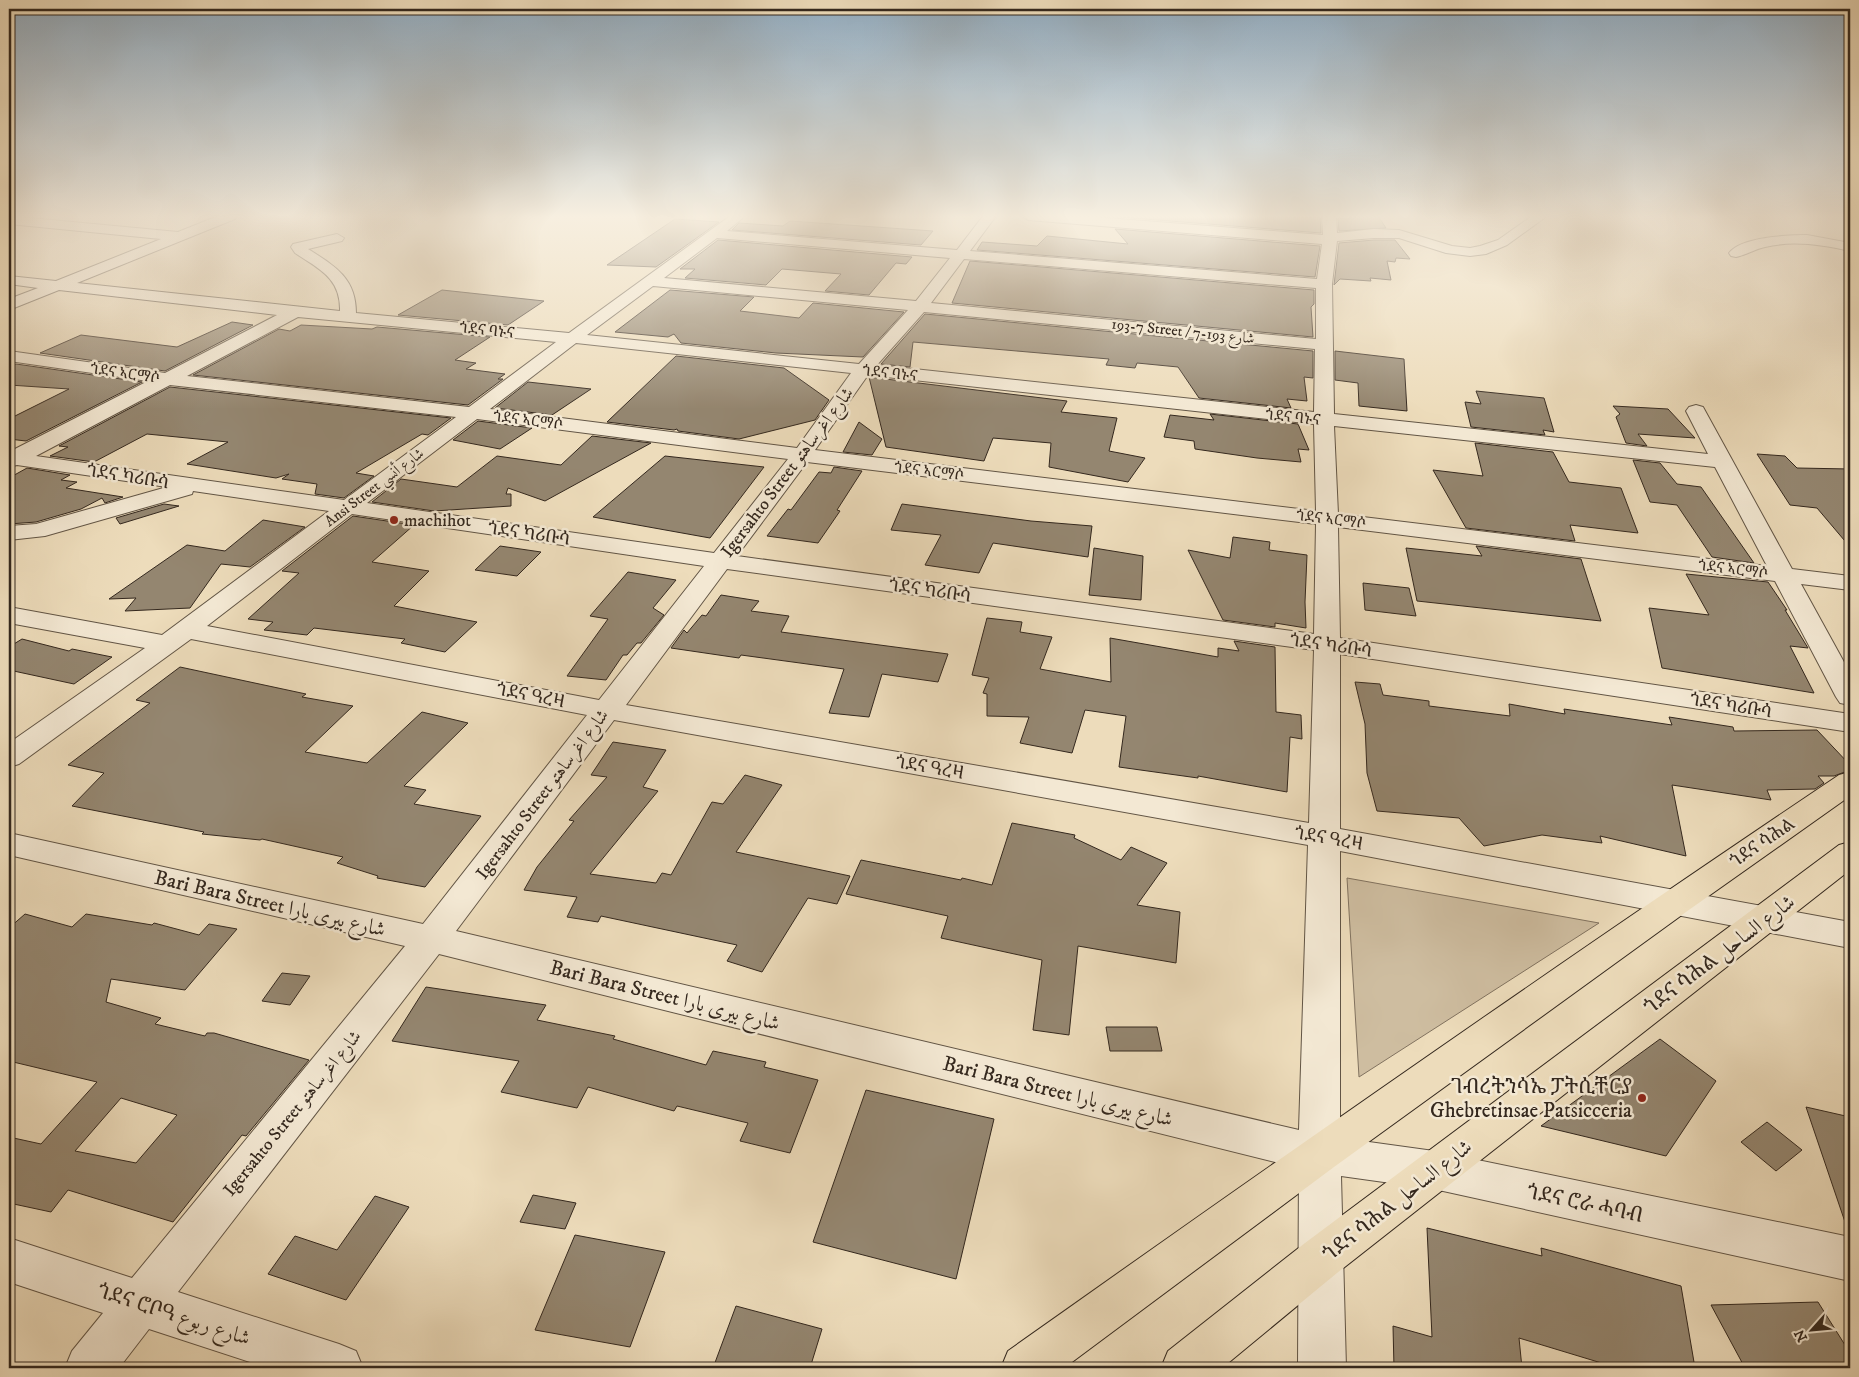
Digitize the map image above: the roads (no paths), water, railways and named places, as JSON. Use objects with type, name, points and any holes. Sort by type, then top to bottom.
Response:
[{"type":"highway","name":"ጎደና ሳሕል","points":[[1674,903],[1850,782]]},
{"type":"highway","name":"ጎደና ሳሕል شارع الساحل","points":[[1185,1368],[1320,1258],[1850,853]]},
{"type":"highway","points":[[1025,1368],[1319,1154],[1674,903]]},
{"type":"street","name":"ጎደና ባኑና","points":[[11,280],[294,312],[572,338],[1722,462]]},
{"type":"street","points":[[9,305],[72,280]]},
{"type":"street","points":[[341,280],[346,287],[350,302],[348,316]]},
{"type":"street","name":"Ansi Street شارع أنسي","points":[[9,757],[176,637],[572,338],[652,280]]},
{"type":"street","name":"193-7 Street / شارع 193-7","points":[[655,280],[1325,345]]},
{"type":"street","name":"Igersahto Street شارع اغرساهتو","points":[[89,1368],[431,939],[802,456],[864,370],[940,280]]},
{"type":"street","points":[[1278,280],[1324,284]]},
{"type":"street","points":[[1322,1368],[1319,1154],[1328,518],[1324,420],[1324,280]]},
{"type":"street","points":[[10,460],[170,379],[294,312]]},
{"type":"street","name":"ጎደና ኣርማሶ","points":[[9,356],[170,379],[474,413],[802,456],[1328,518],[1850,583]]},
{"type":"street","points":[[1696,411],[1850,697]]},
{"type":"street","name":"ጎደና ካሪቡሳ","points":[[10,460],[720,561],[1327,644],[1850,723]]},
{"type":"street","points":[[9,534],[36,531],[193,486]]},
{"type":"street","name":"ጎደና ዓረዛ","points":[[9,615],[176,637],[606,710],[1324,837],[1850,935]]},
{"type":"street","name":"Bari Bara Street شارع بيرى بارا","points":[[9,844],[431,939],[1319,1154]]},
{"type":"street","name":"ጎደና ሮራ ሓባብ","points":[[1319,1154],[1434,1170],[1850,1259]]},
{"type":"street","name":"ጎደና ሮቦዓ شارع ربوع","points":[[9,1260],[338,1368]]},
{"type":"place","name":"machihot","points":[[394,520]]},
{"type":"place","name":"ገብረትንሳኤ ፓትሲቸርያ Ghebretinsae Patsicceria","points":[[1642,1098]]}]
